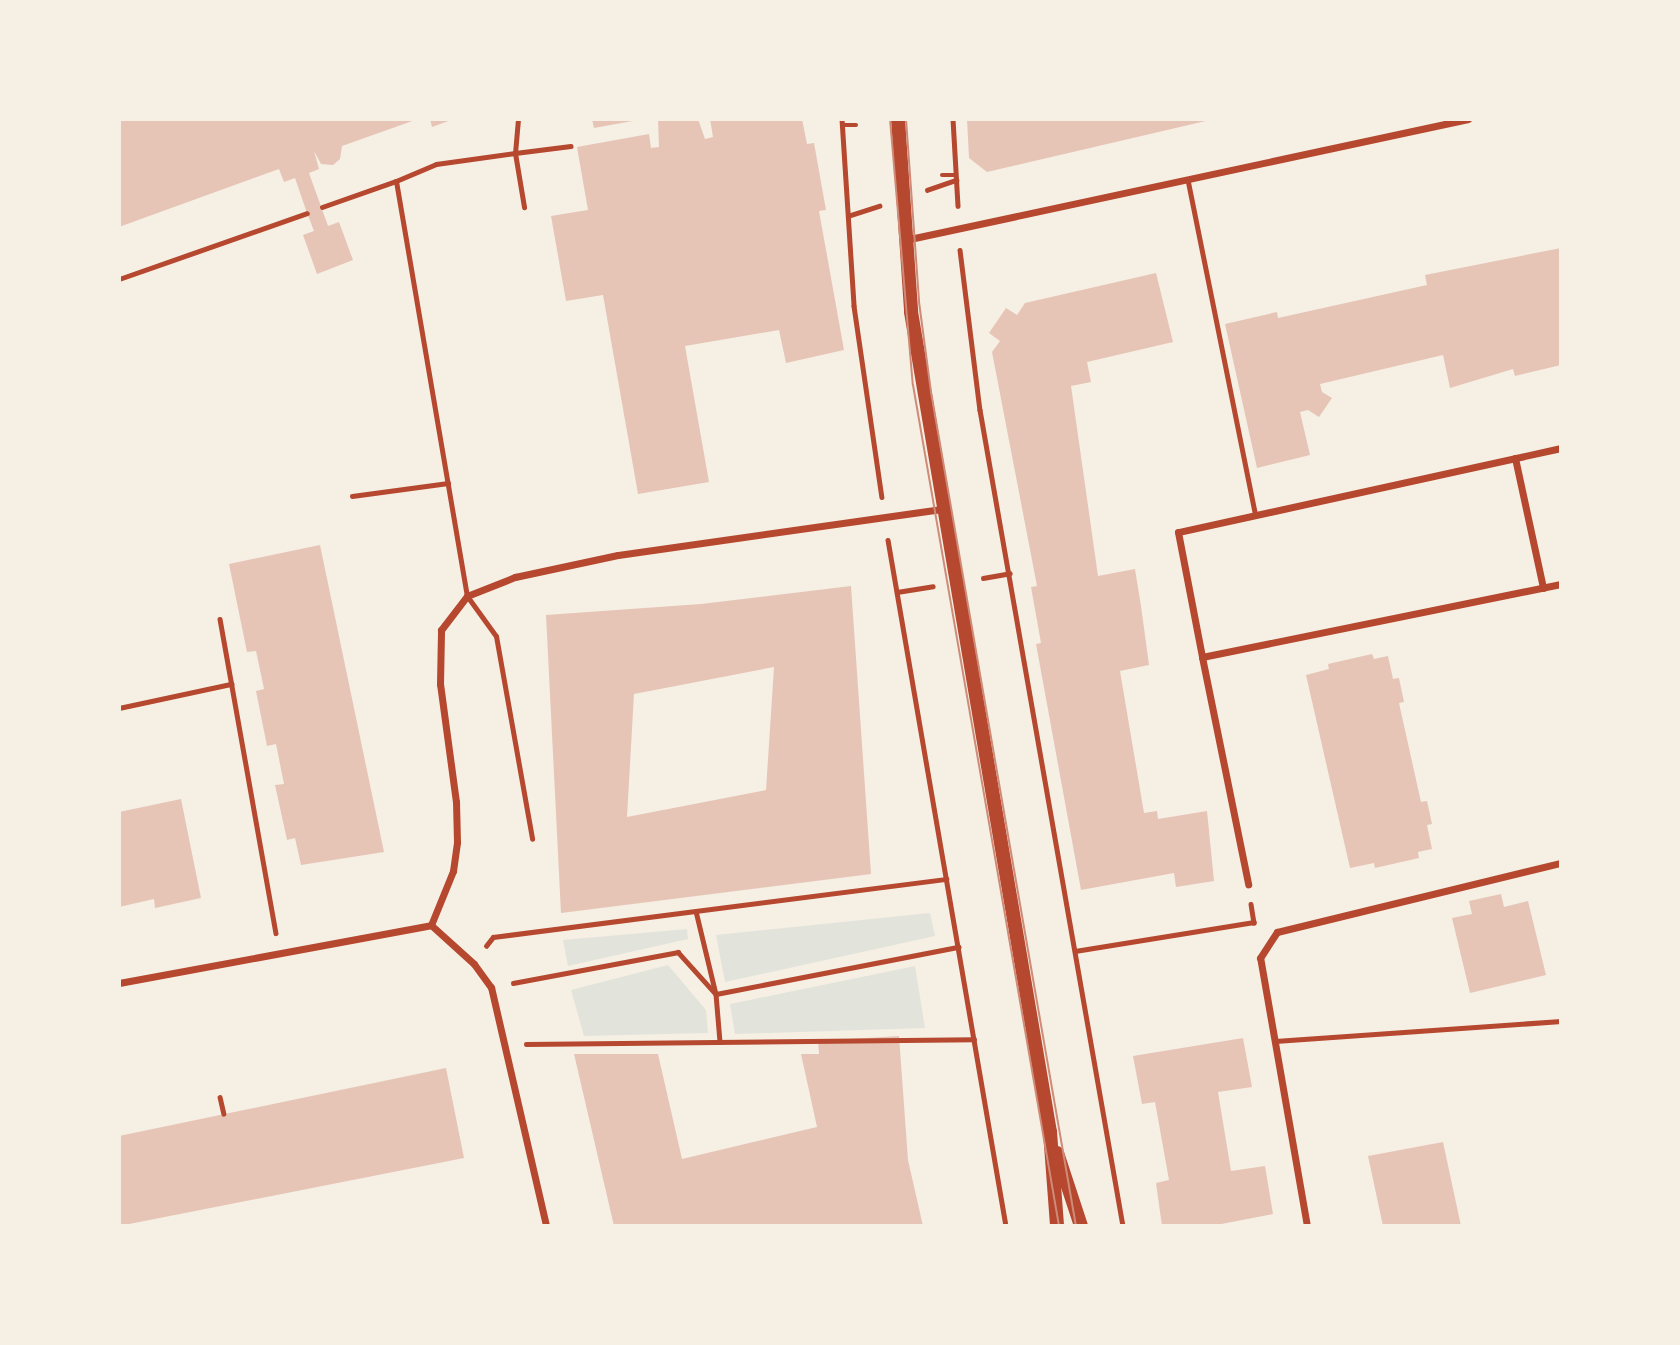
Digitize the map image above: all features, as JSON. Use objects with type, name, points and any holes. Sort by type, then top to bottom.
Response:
[{"type":"main road","points":[[898,119],[911,312],[942,509],[1050,1132],[1057,1226]]},
{"type":"main road","points":[[1050,1132],[1081,1226]]},
{"type":"street","points":[[905,240],[1188,182],[1468,119]]},
{"type":"street","points":[[1248,884],[1178,532],[1561,448]]},
{"type":"street","points":[[1515,458],[1543,588]]},
{"type":"street","points":[[431,925],[453,871],[457,842],[456,802],[440,684],[441,630],[467,596],[515,577],[618,555],[942,509]]},
{"type":"street","points":[[1202,657],[1561,584]]},
{"type":"street","points":[[1307,1226],[1260,958],[1277,932],[1561,863]]},
{"type":"street","points":[[119,983],[279,951],[431,925]]},
{"type":"street","points":[[431,925],[474,964],[491,987],[546,1226]]},
{"type":"lane","points":[[518,119],[515,153],[524,206]]},
{"type":"lane","points":[[321,207],[458,159],[571,146]]},
{"type":"lane","points":[[396,181],[467,596],[496,636],[532,839]]},
{"type":"lane","points":[[1188,182],[1255,515]]},
{"type":"lane","points":[[119,279],[307,213]]},
{"type":"lane","points":[[352,496],[448,483]]},
{"type":"lane","points":[[1275,1041],[1561,1021]]},
{"type":"path","points":[[953,119],[957,201]]},
{"type":"path","points":[[856,124],[842,122],[854,306],[878,467]]},
{"type":"path","points":[[942,175],[956,177]]},
{"type":"path","points":[[935,187],[956,177]]},
{"type":"path","points":[[848,216],[867,210]]},
{"type":"path","points":[[960,250],[980,410],[1123,1226]]},
{"type":"path","points":[[891,561],[1006,1226]]},
{"type":"path","points":[[987,577],[1010,573]]},
{"type":"path","points":[[897,592],[913,589]]},
{"type":"path","points":[[220,619],[279,951]]},
{"type":"path","points":[[119,708],[232,684]]},
{"type":"path","points":[[474,964],[493,937],[946,879]]},
{"type":"path","points":[[696,911],[716,994],[720,1042]]},
{"type":"path","points":[[1075,951],[1254,922]]},
{"type":"path","points":[[716,994],[958,947]]},
{"type":"path","points":[[491,987],[678,952],[716,994]]},
{"type":"path","points":[[504,1044],[974,1039]]},
{"type":"path","points":[[220,1097],[223,1114]]},
{"type":"shaded area","points":[[930,913],[935,936],[725,982],[716,935]]},
{"type":"shaded area","points":[[687,929],[688,939],[568,966],[563,940]]},
{"type":"shaded area","points":[[668,965],[706,1010],[708,1033],[584,1036],[571,990]]},
{"type":"shaded area","points":[[915,966],[925,1028],[735,1034],[730,1004]]},
{"type":"building","points":[[119,119],[418,119],[342,146],[340,159],[333,165],[321,164],[314,151],[319,169],[309,173],[328,226],[339,222],[353,260],[317,274],[303,235],[314,231],[295,178],[284,182],[279,169],[119,227]]},
{"type":"building","points":[[430,119],[454,119],[432,127]]},
{"type":"building","points":[[592,119],[638,119],[638,120],[594,128]]},
{"type":"building","points":[[658,119],[698,119],[705,139],[713,137],[710,119],[802,119],[807,144],[814,143],[826,210],[819,211],[844,350],[786,363],[779,330],[685,346],[709,482],[638,494],[603,295],[566,301],[551,216],[588,210],[577,147],[649,134],[651,148],[659,147]]},
{"type":"building","points":[[967,119],[1210,120],[987,172],[969,158]]},
{"type":"building","points":[[1561,248],[1561,365],[1515,376],[1513,369],[1450,388],[1443,355],[1320,384],[1322,392],[1332,398],[1319,417],[1308,410],[1300,412],[1310,455],[1257,468],[1225,324],[1277,312],[1278,318],[1427,285],[1425,275]]},
{"type":"building","points":[[1156,273],[1173,342],[1087,362],[1091,382],[1071,386],[1098,576],[1135,569],[1149,665],[1120,671],[1144,813],[1157,811],[1158,819],[1207,811],[1214,881],[1176,887],[1174,873],[1081,890],[1036,644],[1041,643],[1031,587],[1037,586],[992,352],[1000,341],[989,333],[1006,308],[1017,315],[1025,303]]},
{"type":"building","points":[[320,545],[384,852],[301,865],[295,838],[287,840],[275,785],[284,784],[276,744],[267,746],[256,691],[264,689],[256,651],[247,652],[229,564]]},
{"type":"building","points":[[851,586],[871,874],[561,913],[546,615],[701,604]],"holes":[[[774,667],[766,790],[627,817],[634,694]]]},
{"type":"building","points":[[1372,654],[1374,659],[1388,656],[1393,679],[1399,678],[1404,702],[1399,703],[1421,802],[1427,801],[1432,824],[1427,825],[1432,849],[1418,852],[1419,858],[1375,868],[1374,863],[1350,868],[1306,675],[1329,669],[1328,664]]},
{"type":"building","points":[[181,799],[201,898],[155,908],[154,899],[119,907],[119,812]]},
{"type":"building","points":[[1501,894],[1504,907],[1528,901],[1546,975],[1470,993],[1452,918],[1472,914],[1469,901]]},
{"type":"building","points":[[899,1036],[908,1160],[923,1226],[614,1226],[574,1054],[658,1054],[682,1159],[817,1127],[801,1054],[819,1054],[818,1041]]},
{"type":"building","points":[[1243,1038],[1252,1087],[1218,1092],[1231,1171],[1265,1166],[1273,1214],[1211,1226],[1162,1226],[1156,1183],[1169,1180],[1155,1102],[1142,1104],[1133,1056]]},
{"type":"building","points":[[446,1068],[464,1158],[119,1226],[119,1136]]},
{"type":"building","points":[[1443,1142],[1461,1226],[1383,1226],[1368,1156]]},
{"type":"tram line","points":[[890,119],[913,385],[1059,1226]]},
{"type":"tram line","points":[[906,119],[919,302],[931,392],[1076,1226]]}]
